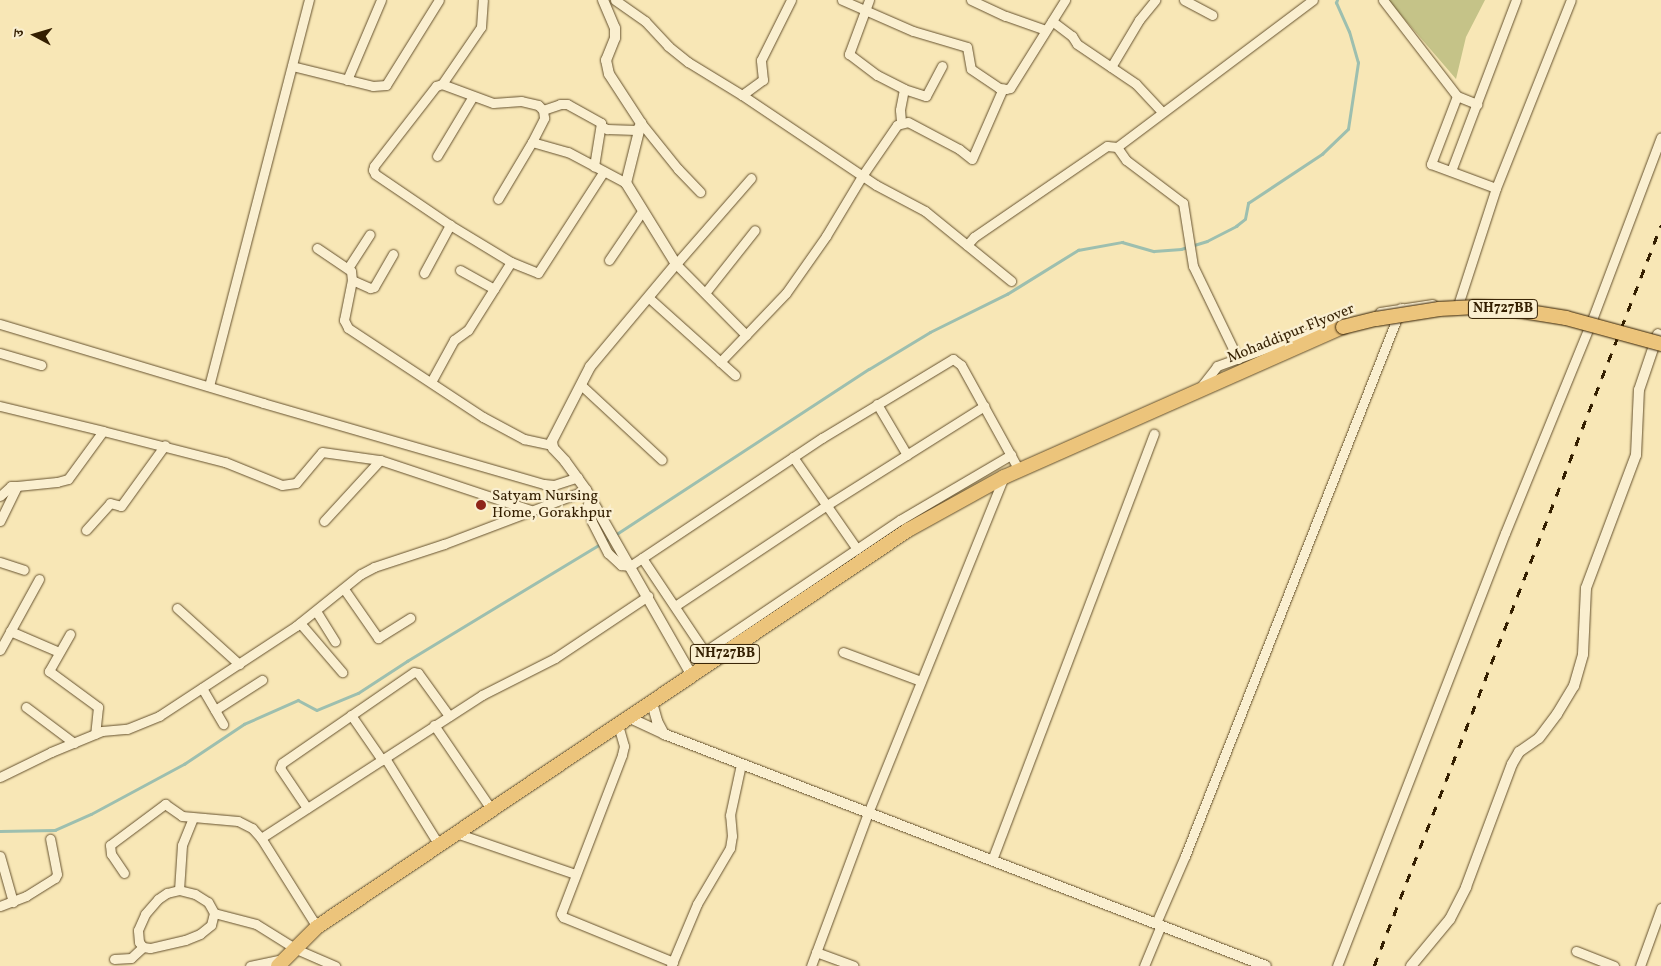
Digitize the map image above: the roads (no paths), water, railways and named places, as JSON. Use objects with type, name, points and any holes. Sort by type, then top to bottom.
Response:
[{"type":"highway","name":"Mohaddipur Flyover","points":[[1200,388],[1344,327],[1376,319],[1439,309],[1476,307],[1541,312],[1659,341]]},
{"type":"highway","name":"NH727BB","points":[[287,958],[318,927],[692,676],[783,606],[908,530],[1004,476],[1200,388]]},
{"type":"street","points":[[209,386],[309,0]]},
{"type":"street","points":[[347,80],[381,0]]},
{"type":"street","points":[[292,66],[373,86],[386,85],[439,0]]},
{"type":"street","points":[[483,0],[481,27],[442,84],[436,86],[374,166],[375,174],[450,225],[511,262],[538,273],[604,171]]},
{"type":"street","points":[[603,0],[614,28],[615,38],[606,60],[609,74],[642,123],[678,169],[700,192]]},
{"type":"street","points":[[615,0],[645,21],[668,46],[688,62],[742,95],[862,176],[925,211],[1011,281]]},
{"type":"street","points":[[742,95],[763,80],[761,60],[792,0]]},
{"type":"street","points":[[842,0],[913,30],[967,48],[971,69],[1003,88],[1010,88],[1065,0]]},
{"type":"street","points":[[869,0],[849,54],[876,75],[904,89],[926,96],[942,66]]},
{"type":"street","points":[[972,0],[1006,16],[1046,30]]},
{"type":"street","points":[[1111,67],[1139,20],[1155,0]]},
{"type":"street","points":[[1184,0],[1212,15]]},
{"type":"street","points":[[967,245],[974,237],[1107,146],[1117,147],[1313,0]]},
{"type":"street","points":[[1384,0],[1457,96],[1477,104]]},
{"type":"street","points":[[1451,171],[1516,0]]},
{"type":"street","points":[[1459,302],[1496,188],[1571,0]]},
{"type":"street","points":[[1052,21],[1072,36],[1077,44],[1136,84],[1162,112]]},
{"type":"street","points":[[442,84],[493,103],[521,101],[538,105],[544,110]]},
{"type":"street","points":[[720,362],[792,285],[826,236],[862,176],[901,122],[908,122],[959,149],[972,159],[1003,88]]},
{"type":"street","points":[[901,122],[900,110],[904,89]]},
{"type":"street","points":[[437,156],[473,96]]},
{"type":"street","points":[[1457,96],[1431,162],[1496,188]]},
{"type":"street","points":[[544,110],[560,104],[568,104],[607,129],[636,130],[642,123]]},
{"type":"street","points":[[498,199],[532,142],[544,118],[544,110]]},
{"type":"street","points":[[626,183],[642,123]]},
{"type":"street","points":[[594,166],[601,126]]},
{"type":"street","points":[[1337,966],[1505,533],[1592,320],[1661,137]]},
{"type":"street","points":[[532,142],[568,152],[626,183],[676,264],[746,335]]},
{"type":"street","points":[[1117,147],[1126,160],[1183,203],[1187,218],[1193,266],[1238,359]]},
{"type":"street","points":[[692,676],[588,493],[578,477],[553,448],[552,441],[590,367],[751,178]]},
{"type":"street","points":[[609,260],[643,210]]},
{"type":"street","points":[[424,273],[450,225]]},
{"type":"street","points":[[705,293],[756,230]]},
{"type":"street","points":[[348,268],[370,234]]},
{"type":"street","points":[[317,248],[351,271],[352,280],[345,325],[483,417],[524,439],[552,445]]},
{"type":"street","points":[[352,280],[370,288],[374,287],[393,254]]},
{"type":"street","points":[[431,382],[454,340],[468,330],[511,262]]},
{"type":"street","points":[[460,270],[494,289]]},
{"type":"street","points":[[648,297],[735,375]]},
{"type":"street","points":[[1200,388],[1217,366],[1342,321],[1401,308],[1459,302],[1516,304],[1564,312],[1592,320]]},
{"type":"street","points":[[1144,966],[1184,856],[1401,308]]},
{"type":"street","points":[[0,324],[209,386],[263,404],[544,484],[554,485],[578,477]]},
{"type":"street","points":[[1411,966],[1450,919],[1466,887],[1512,764],[1520,752],[1539,738],[1557,714],[1574,686],[1583,654],[1586,588],[1636,455],[1639,390],[1659,341]]},
{"type":"street","points":[[0,354],[41,365]]},
{"type":"street","points":[[588,493],[588,505],[592,522],[608,553],[621,565],[630,566],[793,457],[953,359],[961,365],[1019,470]]},
{"type":"street","points":[[581,385],[662,460]]},
{"type":"street","points":[[877,404],[907,455]]},
{"type":"street","points":[[0,406],[165,445],[225,462],[282,485],[296,483],[322,452],[380,460],[530,510]]},
{"type":"street","points":[[675,606],[827,505],[984,406]]},
{"type":"street","points":[[0,496],[11,486],[57,482],[68,478],[103,431]]},
{"type":"street","points":[[992,860],[1154,434]]},
{"type":"street","points":[[86,530],[110,503],[122,506],[165,445]]},
{"type":"street","points":[[642,558],[705,650],[783,606],[857,549],[948,491],[1011,455]]},
{"type":"street","points":[[793,457],[857,549]]},
{"type":"street","points":[[324,521],[380,460]]},
{"type":"street","points":[[811,966],[868,813],[1004,476]]},
{"type":"street","points":[[0,521],[17,486]]},
{"type":"street","points":[[0,777],[95,734],[127,729],[158,716],[300,623],[374,567],[444,544],[530,510],[588,493]]},
{"type":"street","points":[[0,562],[24,570]]},
{"type":"street","points":[[0,650],[6,632],[39,579]]},
{"type":"street","points":[[344,589],[378,638],[410,618]]},
{"type":"street","points":[[261,838],[434,725],[482,695],[555,658],[648,596]]},
{"type":"street","points":[[177,608],[239,664]]},
{"type":"street","points":[[316,611],[335,642]]},
{"type":"street","points":[[300,623],[342,672]]},
{"type":"street","points":[[6,632],[59,652]]},
{"type":"street","points":[[70,634],[49,671],[98,707],[95,734]]},
{"type":"street","points":[[843,652],[920,681]]},
{"type":"street","points":[[307,808],[280,765],[416,672],[449,716]]},
{"type":"street","points":[[215,710],[262,680]]},
{"type":"street","points":[[202,688],[223,724]]},
{"type":"street","points":[[652,703],[657,722],[664,734]]},
{"type":"street","points":[[26,707],[74,743]]},
{"type":"street","points":[[351,715],[383,759],[439,845]]},
{"type":"street","points":[[741,764],[730,815],[732,836],[730,848],[697,904],[672,964],[561,916],[622,754],[624,746],[624,721],[664,734],[1266,966]]},
{"type":"street","points":[[434,725],[491,810]]},
{"type":"street","points":[[124,874],[111,854],[110,845],[165,804],[182,816],[193,818],[220,817],[238,821],[252,828],[261,838],[318,927]]},
{"type":"street","points":[[180,890],[182,845],[193,818]]},
{"type":"street","points":[[456,833],[576,874]]},
{"type":"street","points":[[0,906],[13,902],[55,878],[57,874],[50,839]]},
{"type":"street","points":[[0,856],[13,902]]},
{"type":"street","points":[[143,947],[139,942],[138,930],[145,914],[158,899],[167,893],[180,890],[189,891],[204,899],[214,913],[256,924],[287,958]]},
{"type":"street","points":[[1640,966],[1661,908]]},
{"type":"street","points":[[114,959],[131,958],[143,947],[159,947],[200,934],[211,925],[214,913]]},
{"type":"street","points":[[1576,951],[1601,964],[1614,966]]},
{"type":"street","points":[[816,952],[854,966]]},
{"type":"street","points":[[250,966],[287,958],[335,966]]},
{"type":"waterway","points":[[615,535],[869,369],[930,332],[1007,294],[1078,250],[1122,242],[1154,251],[1181,249],[1207,241],[1236,226],[1245,219],[1248,203],[1322,154],[1348,129],[1358,63],[1349,32],[1336,3],[1337,0]]},
{"type":"waterway","points":[[0,831],[55,830],[91,814],[184,764],[244,724],[298,700],[317,710],[358,693],[407,661],[610,538]]},
{"type":"railway","points":[[1374,966],[1661,225]]},
{"type":"place","name":"Satyam Nursing Home, Gorakhpur","points":[[481,505]]}]
